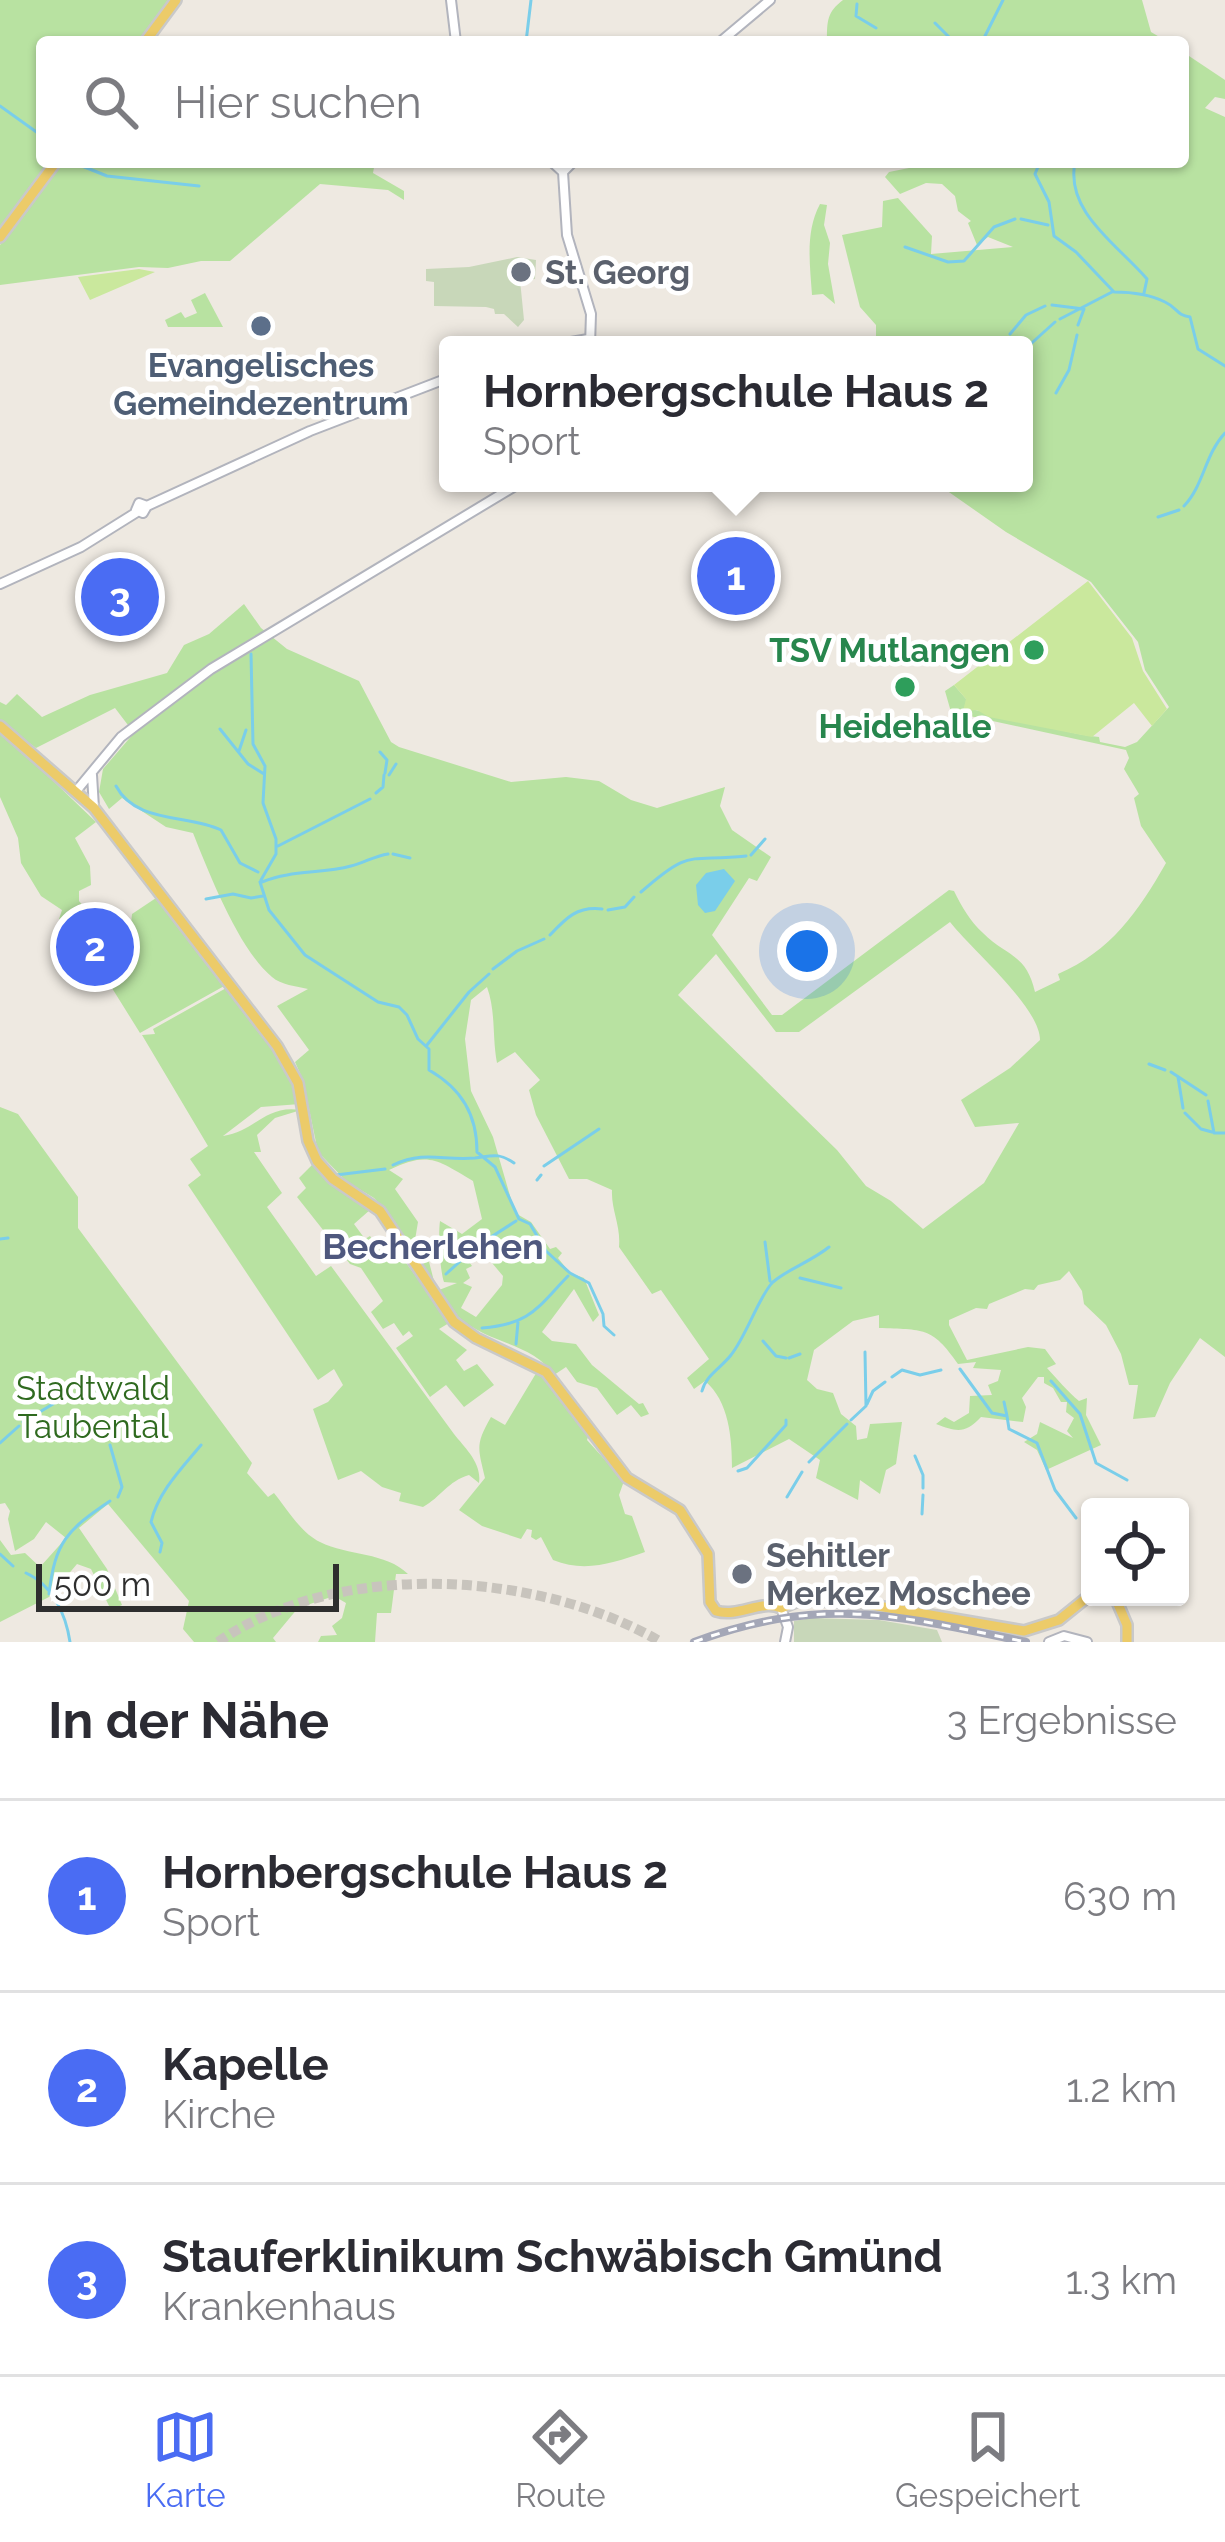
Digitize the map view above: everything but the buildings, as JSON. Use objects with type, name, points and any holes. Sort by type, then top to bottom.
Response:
[{"type":"main road","points":[[149,36],[176,0]]},
{"type":"main road","points":[[0,236],[51,168]]},
{"type":"main road","points":[[0,726],[94,808],[277,1046],[298,1083],[308,1141],[317,1161],[333,1179],[380,1211],[454,1322],[546,1372],[627,1478],[680,1510],[708,1554],[710,1602],[719,1612],[772,1604],[781,1609],[801,1600],[860,1603],[1017,1631],[1045,1626],[1081,1603]]},
{"type":"main road","points":[[1119,1606],[1127,1625],[1127,1642]]},
{"type":"street","points":[[451,0],[455,36]]},
{"type":"street","points":[[727,36],[770,0]]},
{"type":"street","points":[[559,168],[563,172],[567,235],[591,314],[589,336]]},
{"type":"street","points":[[563,172],[567,168]]},
{"type":"street","points":[[0,584],[80,548],[142,509],[310,431],[439,381]]},
{"type":"street","points":[[77,790],[121,737],[226,658],[505,492]]},
{"type":"street","points":[[92,774],[94,808]]},
{"type":"street","points":[[781,1609],[788,1624],[785,1642]]},
{"type":"street","points":[[1049,1642],[1068,1636],[1087,1642]]},
{"type":"green space","points":[[0,0],[170,0],[143,36],[36,36],[36,168],[46,168],[0,231]]},
{"type":"green space","points":[[843,0],[1142,0],[1151,32],[1158,36],[827,36],[834,9]]},
{"type":"green space","points":[[1189,56],[1225,80],[1225,99],[1215,97],[1205,108],[1225,117],[1225,1357],[1200,1338],[1170,1383],[1155,1417],[1133,1419],[1138,1385],[1129,1385],[1121,1354],[1106,1325],[1084,1304],[1069,1271],[1060,1280],[949,1320],[967,1360],[1028,1347],[1045,1349],[1056,1364],[1047,1368],[1079,1401],[1087,1398],[1086,1415],[1101,1445],[1046,1470],[1037,1450],[1024,1442],[1037,1434],[1040,1422],[1073,1438],[1067,1431],[1074,1418],[1066,1412],[1067,1402],[1061,1402],[1044,1377],[1038,1377],[1022,1398],[1026,1407],[1023,1422],[981,1417],[960,1430],[950,1429],[936,1424],[945,1417],[954,1422],[969,1413],[970,1396],[992,1395],[988,1385],[998,1381],[1001,1370],[973,1368],[976,1362],[958,1364],[925,1332],[879,1328],[879,1315],[853,1321],[814,1350],[807,1380],[833,1393],[841,1414],[856,1426],[857,1440],[867,1438],[870,1424],[902,1422],[896,1464],[886,1470],[880,1494],[860,1480],[858,1500],[816,1478],[820,1460],[789,1439],[732,1468],[730,1433],[719,1399],[705,1381],[694,1389],[687,1378],[709,1359],[661,1290],[652,1294],[619,1247],[612,1190],[587,1179],[569,1179],[536,1115],[529,1090],[540,1080],[515,1052],[497,1063],[487,987],[471,1000],[465,1039],[471,1091],[493,1137],[515,1213],[531,1222],[550,1249],[556,1247],[562,1253],[558,1258],[570,1273],[584,1278],[599,1315],[593,1322],[574,1289],[542,1332],[552,1341],[576,1344],[592,1365],[643,1403],[649,1414],[641,1417],[631,1405],[617,1415],[597,1388],[577,1382],[566,1367],[554,1375],[529,1353],[464,1322],[439,1290],[457,1283],[444,1282],[440,1221],[462,1234],[482,1219],[473,1181],[432,1160],[389,1170],[403,1179],[395,1189],[418,1222],[414,1246],[421,1256],[427,1254],[435,1285],[386,1211],[318,1152],[295,1062],[309,1050],[277,1006],[308,989],[276,980],[248,949],[193,833],[166,827],[122,798],[109,809],[99,792],[103,769],[134,733],[115,708],[36,748],[0,721],[0,702],[6,705],[17,694],[42,717],[90,695],[167,673],[184,645],[209,634],[244,604],[261,628],[287,649],[359,681],[391,742],[399,747],[511,782],[566,777],[599,781],[631,800],[657,808],[725,787],[720,806],[732,830],[771,857],[757,881],[749,878],[712,935],[772,1015],[782,1015],[949,890],[978,928],[1021,963],[1035,992],[1060,980],[1058,974],[1108,942],[1145,898],[1166,863],[1141,826],[1134,798],[1139,794],[1124,769],[1129,758],[1126,750],[951,712],[945,691],[954,685],[967,700],[966,709],[1099,737],[1100,742],[1125,747],[1137,742],[1169,707],[1145,670],[1138,642],[1091,582],[949,492],[1033,492],[1033,336],[876,336],[876,325],[860,307],[842,235],[882,227],[883,201],[898,198],[932,236],[931,254],[1013,247],[988,237],[977,245],[971,221],[958,211],[955,196],[942,184],[926,183],[900,194],[885,177],[909,168],[1189,168]],"holes":[[[950,922],[1017,995],[1040,1040],[1010,1068],[961,1100],[975,1127],[1019,1123],[984,1183],[923,1229],[866,1186],[837,1150],[678,995],[716,954],[776,1032],[799,1032]],[[487,1257],[503,1276],[502,1285],[476,1317],[461,1308],[472,1287],[463,1283],[470,1278],[468,1260]]]},
{"type":"green space","points":[[58,168],[374,168],[373,173],[404,191],[404,200],[388,190],[320,184],[230,261],[0,285],[0,245]]},
{"type":"green space","points":[[820,204],[827,205],[824,225],[835,304],[823,294],[812,295],[810,237]]},
{"type":"green space","points":[[517,257],[536,260],[535,279],[520,280],[524,320],[518,327],[504,314],[486,307],[434,306],[434,282],[426,281],[426,269],[469,267]]},
{"type":"green space","points":[[139,269],[155,272],[90,300],[78,277]]},
{"type":"green space","points":[[205,293],[223,327],[168,327],[165,320],[181,312],[185,318],[197,313],[191,300]]},
{"type":"green space","points":[[1088,581],[1132,638],[1143,671],[1167,709],[1152,726],[1134,703],[1092,737],[989,717],[977,710],[963,711],[966,699],[954,685]]},
{"type":"green space","points":[[0,730],[96,822],[75,838],[90,866],[91,885],[79,891],[79,901],[102,928],[90,952],[59,919],[62,910],[41,896],[21,863],[18,838],[0,797]]},
{"type":"green space","points":[[159,896],[226,985],[140,1033],[92,956],[94,944],[106,935],[114,940],[130,934],[132,914]]},
{"type":"green space","points":[[228,987],[292,1076],[300,1104],[261,1107],[223,1136],[278,1111],[301,1110],[275,1118],[257,1135],[261,1152],[254,1152],[282,1193],[267,1207],[316,1276],[331,1266],[472,1456],[479,1483],[469,1475],[462,1478],[423,1507],[399,1501],[401,1493],[382,1487],[361,1471],[338,1480],[313,1409],[328,1402],[343,1385],[334,1369],[318,1380],[188,1185],[201,1175],[190,1159],[208,1146],[142,1035],[155,1034],[153,1029]]},
{"type":"green space","name":"Stadtwald Taubental","points":[[0,1107],[18,1114],[78,1197],[78,1228],[252,1463],[247,1473],[268,1497],[274,1493],[313,1538],[389,1562],[408,1574],[396,1574],[391,1613],[377,1613],[375,1642],[318,1642],[321,1636],[337,1635],[332,1626],[342,1618],[346,1603],[334,1596],[298,1608],[273,1638],[276,1642],[194,1642],[183,1629],[189,1601],[108,1504],[79,1528],[107,1569],[122,1605],[111,1610],[91,1569],[77,1564],[49,1597],[0,1622],[0,1540],[11,1555],[25,1553],[40,1567],[66,1538],[46,1522],[34,1539],[15,1551],[10,1511],[5,1503],[0,1504]]},
{"type":"green space","points":[[313,1164],[330,1182],[371,1209],[354,1224],[379,1250],[392,1243],[449,1323],[439,1329],[467,1350],[456,1360],[464,1371],[477,1364],[494,1385],[464,1407],[446,1385],[430,1397],[396,1348],[413,1336],[409,1331],[403,1336],[394,1323],[383,1329],[371,1312],[383,1301],[361,1268],[350,1264],[297,1197],[306,1188],[299,1178]]},
{"type":"green space","points":[[538,1370],[589,1434],[587,1440],[624,1481],[619,1495],[645,1552],[599,1565],[565,1564],[553,1560],[541,1537],[531,1537],[532,1530],[527,1529],[521,1539],[482,1526],[459,1510],[485,1478],[479,1447],[491,1417],[505,1425]]},
{"type":"green space","points":[[879,1620],[937,1630],[942,1642],[794,1642],[794,1621]]},
{"type":"water","points":[[724,869],[735,881],[715,911],[705,913],[698,905],[696,885],[706,873]]},
{"type":"waterway","points":[[527,36],[531,0]]},
{"type":"waterway","points":[[985,36],[1003,0]]},
{"type":"waterway","points":[[857,4],[856,16],[876,28]]},
{"type":"waterway","points":[[935,23],[948,36]]},
{"type":"waterway","points":[[0,106],[36,132]]},
{"type":"waterway","points":[[87,168],[107,176],[199,186]]},
{"type":"waterway","points":[[1038,168],[1035,174],[1049,202],[1054,236],[1114,292],[1153,297],[1190,317],[1198,349],[1225,366]]},
{"type":"waterway","points":[[1075,168],[1085,212],[1147,279],[1144,293]]},
{"type":"waterway","points":[[905,247],[948,262],[964,261],[994,227],[1015,219]]},
{"type":"waterway","points":[[1021,219],[1048,225]]},
{"type":"waterway","points":[[1060,319],[1112,292]]},
{"type":"waterway","points":[[1052,305],[1084,309],[1078,325]]},
{"type":"waterway","points":[[1010,334],[1026,315],[1045,306]]},
{"type":"waterway","points":[[1033,342],[1055,322]]},
{"type":"waterway","points":[[1056,393],[1069,370],[1077,335]]},
{"type":"waterway","points":[[1184,506],[1225,433]]},
{"type":"waterway","points":[[1158,517],[1179,510]]},
{"type":"waterway","points":[[251,654],[253,744],[265,766],[263,803],[276,839],[276,854],[261,880]]},
{"type":"waterway","points":[[220,729],[248,764],[264,774]]},
{"type":"waterway","points":[[239,751],[246,730]]},
{"type":"waterway","points":[[380,752],[387,760],[385,773]]},
{"type":"waterway","points":[[389,775],[396,764]]},
{"type":"waterway","points":[[376,793],[383,787],[384,775]]},
{"type":"waterway","points":[[116,786],[136,807],[221,830],[240,863],[258,872]]},
{"type":"waterway","points":[[278,846],[370,799]]},
{"type":"waterway","points":[[751,855],[765,839]]},
{"type":"waterway","points":[[262,882],[351,866],[388,854]]},
{"type":"waterway","points":[[393,854],[410,858]]},
{"type":"waterway","points":[[641,892],[680,863],[746,856]]},
{"type":"waterway","points":[[260,882],[269,910],[305,955],[407,1015],[418,1039],[429,1049],[429,1070],[465,1104],[477,1152],[495,1167],[519,1219],[530,1224],[546,1251],[570,1273],[589,1283],[604,1326],[614,1335]]},
{"type":"waterway","points":[[206,899],[263,896]]},
{"type":"waterway","points":[[608,910],[625,907],[634,897]]},
{"type":"waterway","points":[[550,935],[573,915],[602,909]]},
{"type":"waterway","points":[[493,969],[544,939]]},
{"type":"waterway","points":[[427,1045],[489,974]]},
{"type":"waterway","points":[[1149,1064],[1165,1070]]},
{"type":"waterway","points":[[1171,1072],[1206,1095]]},
{"type":"waterway","points":[[1178,1077],[1183,1108]]},
{"type":"waterway","points":[[1208,1101],[1214,1133],[1225,1133]]},
{"type":"waterway","points":[[1185,1113],[1201,1129],[1212,1132]]},
{"type":"waterway","points":[[544,1166],[599,1129]]},
{"type":"waterway","points":[[393,1165],[425,1157],[495,1156],[514,1163]]},
{"type":"waterway","points":[[336,1175],[385,1169]]},
{"type":"waterway","points":[[537,1180],[541,1175]]},
{"type":"waterway","points":[[446,1274],[477,1246],[516,1221]]},
{"type":"waterway","points":[[0,1239],[8,1238]]},
{"type":"waterway","points":[[765,1242],[770,1281]]},
{"type":"waterway","points":[[702,1391],[737,1347],[773,1282],[829,1247]]},
{"type":"waterway","points":[[482,1328],[523,1318],[568,1276]]},
{"type":"waterway","points":[[800,1278],[841,1288]]},
{"type":"waterway","points":[[516,1344],[518,1322]]},
{"type":"waterway","points":[[763,1341],[776,1356],[786,1358]]},
{"type":"waterway","points":[[851,1420],[866,1406],[865,1352]]},
{"type":"waterway","points":[[789,1358],[800,1354]]},
{"type":"waterway","points":[[960,1369],[992,1413],[1007,1416],[1009,1429],[1037,1443],[1055,1490],[1076,1518]]},
{"type":"waterway","points":[[892,1377],[902,1370],[920,1375],[941,1370]]},
{"type":"waterway","points":[[1051,1381],[1080,1414],[1096,1463],[1127,1480]]},
{"type":"waterway","points":[[867,1404],[885,1382]]},
{"type":"waterway","points":[[56,1402],[70,1398]]},
{"type":"waterway","points":[[1004,1402],[1007,1416]]},
{"type":"waterway","points":[[23,1422],[53,1404]]},
{"type":"waterway","points":[[738,1471],[747,1468],[786,1420]]},
{"type":"waterway","points":[[809,1462],[847,1424]]},
{"type":"waterway","points":[[0,1443],[19,1426]]},
{"type":"waterway","points":[[110,1445],[122,1487],[118,1497]]},
{"type":"waterway","points":[[160,1552],[162,1543],[151,1522],[154,1511],[201,1445]]},
{"type":"waterway","points":[[915,1456],[923,1488]]},
{"type":"waterway","points":[[787,1497],[802,1472]]},
{"type":"waterway","points":[[922,1514],[923,1495]]},
{"type":"waterway","points":[[49,1594],[55,1562],[66,1539],[110,1501]]},
{"type":"waterway","points":[[0,1554],[13,1566]]},
{"type":"waterway","points":[[26,1573],[57,1602],[70,1642]]},
{"type":"tunnel","points":[[218,1642],[266,1615],[321,1597],[378,1587],[438,1584],[498,1588],[557,1600],[612,1618],[661,1642]]},
{"type":"railway","points":[[694,1642],[740,1627],[821,1614],[898,1618],[1026,1642]]},
{"type":"place","name":"St. Georg","points":[[521,272]]},
{"type":"place","name":"Evangelisches Gemeindezentrum","points":[[261,326]]},
{"type":"place","name":"Hornbergschule Haus 2","points":[[736,576]]},
{"type":"place","name":"Stauferklinikum Schwäbisch Gmünd","points":[[120,597]]},
{"type":"place","name":"TSV Mutlangen","points":[[1034,650]]},
{"type":"place","name":"Heidehalle","points":[[905,687]]},
{"type":"place","name":"Kapelle","points":[[95,947]]},
{"type":"place","name":"Sehitler Merkez Moschee","points":[[742,1574]]},
{"type":"district","name":"Becherlehen","points":[[433,1246]]}]
